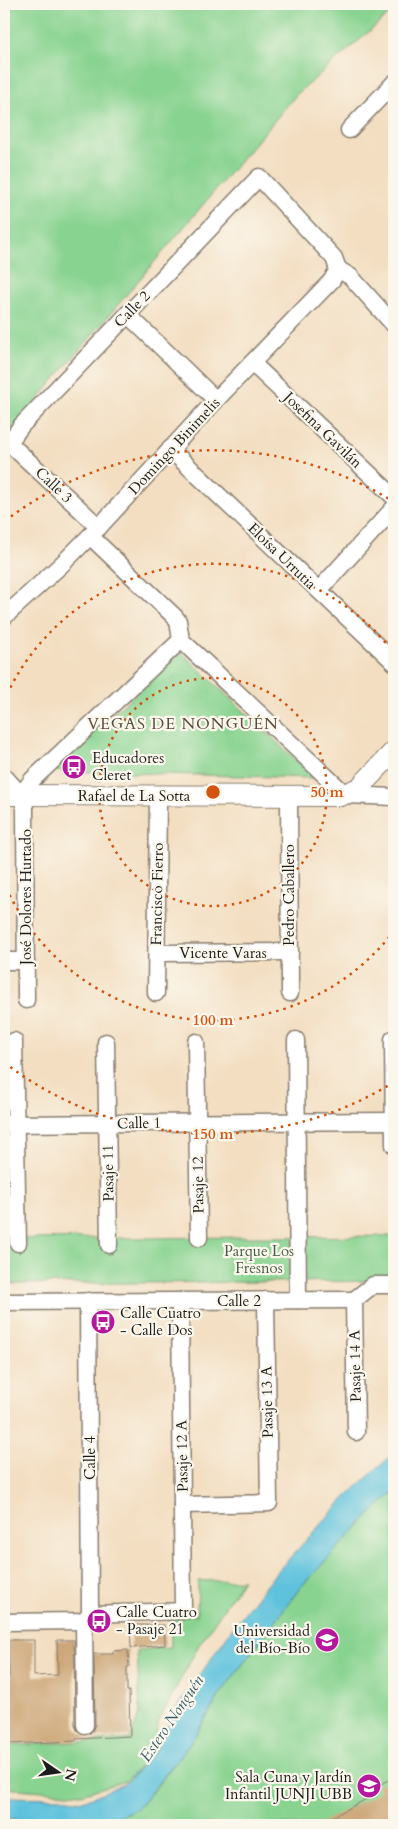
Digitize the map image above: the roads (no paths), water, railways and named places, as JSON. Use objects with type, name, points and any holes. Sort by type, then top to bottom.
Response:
[{"type":"street","points":[[349,130],[394,83]]},
{"type":"street","name":"Calle 2","points":[[10,443],[21,426],[259,177],[334,258],[338,269]]},
{"type":"street","points":[[338,269],[351,277],[394,325]]},
{"type":"street","name":"Domingo Binimelis","points":[[6,611],[95,532],[216,400],[335,277],[338,269]]},
{"type":"street","points":[[127,314],[216,400]]},
{"type":"street","name":"Josefina Gavilán","points":[[252,363],[394,497]]},
{"type":"street","name":"Calle 3","points":[[10,443],[175,617],[178,621],[181,640]]},
{"type":"street","name":"Eloísa Urrutia","points":[[170,449],[394,662]]},
{"type":"street","points":[[319,590],[394,508]]},
{"type":"street","points":[[4,776],[12,795],[32,780],[181,640],[346,795],[359,788],[394,751]]},
{"type":"street","name":"Rafael de La Sotta","points":[[372,775],[375,786],[390,797]]},
{"type":"street","name":"Rafael de La Sotta","points":[[12,795],[334,797],[346,795],[390,797]]},
{"type":"street","name":"José Dolores Hurtado","points":[[12,795],[26,808],[26,1000]]},
{"type":"street","name":"Francisco Fierro","points":[[156,993],[158,796]]},
{"type":"street","name":"Pedro Caballero","points":[[289,797],[290,993]]},
{"type":"street","name":"Vicente Varas","points":[[156,953],[290,952]]},
{"type":"street","points":[[4,961],[26,961]]},
{"type":"street","points":[[393,1039],[394,1145]]},
{"type":"street","points":[[296,1040],[298,1300]]},
{"type":"street","points":[[14,1041],[10,1124],[18,1243]]},
{"type":"street","name":"Pasaje 11","points":[[106,1042],[109,1245]]},
{"type":"street","name":"Pasaje 12","points":[[196,1042],[199,1238]]},
{"type":"street","name":"Calle 1","points":[[10,1124],[394,1121]]},
{"type":"street","points":[[354,1300],[373,1285],[394,1285]]},
{"type":"street","name":"Pasaje 13 A","points":[[182,1505],[269,1503],[266,1300]]},
{"type":"street","name":"Calle 2","points":[[4,1302],[354,1300]]},
{"type":"street","name":"Pasaje 14 A","points":[[354,1300],[356,1432]]},
{"type":"street","name":"Calle 4","points":[[85,1725],[88,1301]]},
{"type":"street","name":"Pasaje 12 A","points":[[87,1617],[183,1611],[180,1301]]},
{"type":"street","points":[[4,1622],[87,1617]]},
{"type":"water","points":[[394,1453],[394,1492],[365,1519],[300,1588],[221,1693],[190,1744],[138,1808],[116,1817],[40,1820],[4,1819],[4,1797],[62,1798],[83,1801],[126,1783],[156,1750],[175,1711],[234,1626],[275,1574],[347,1496]]},
{"type":"place","name":"Educadores Cleret","points":[[74,767]]},
{"type":"place","name":"Calle Cuatro - Calle Dos","points":[[103,1322]]},
{"type":"place","name":"Calle Cuatro - Pasaje 21","points":[[99,1621]]},
{"type":"place","name":"Universidad del Bío-Bío","points":[[327,1640]]},
{"type":"place","name":"Sala Cuna y Jardín Infantil JUNJI UBB","points":[[369,1786]]},
{"type":"district","name":"VEGAS DE NONGUÉN","points":[[183,723]]},
{"type":"park label","name":"Parque Los Fresnos","points":[[259,1260]]},
{"type":"water label","name":"Estero Nonguén","points":[[171,1718]]}]
